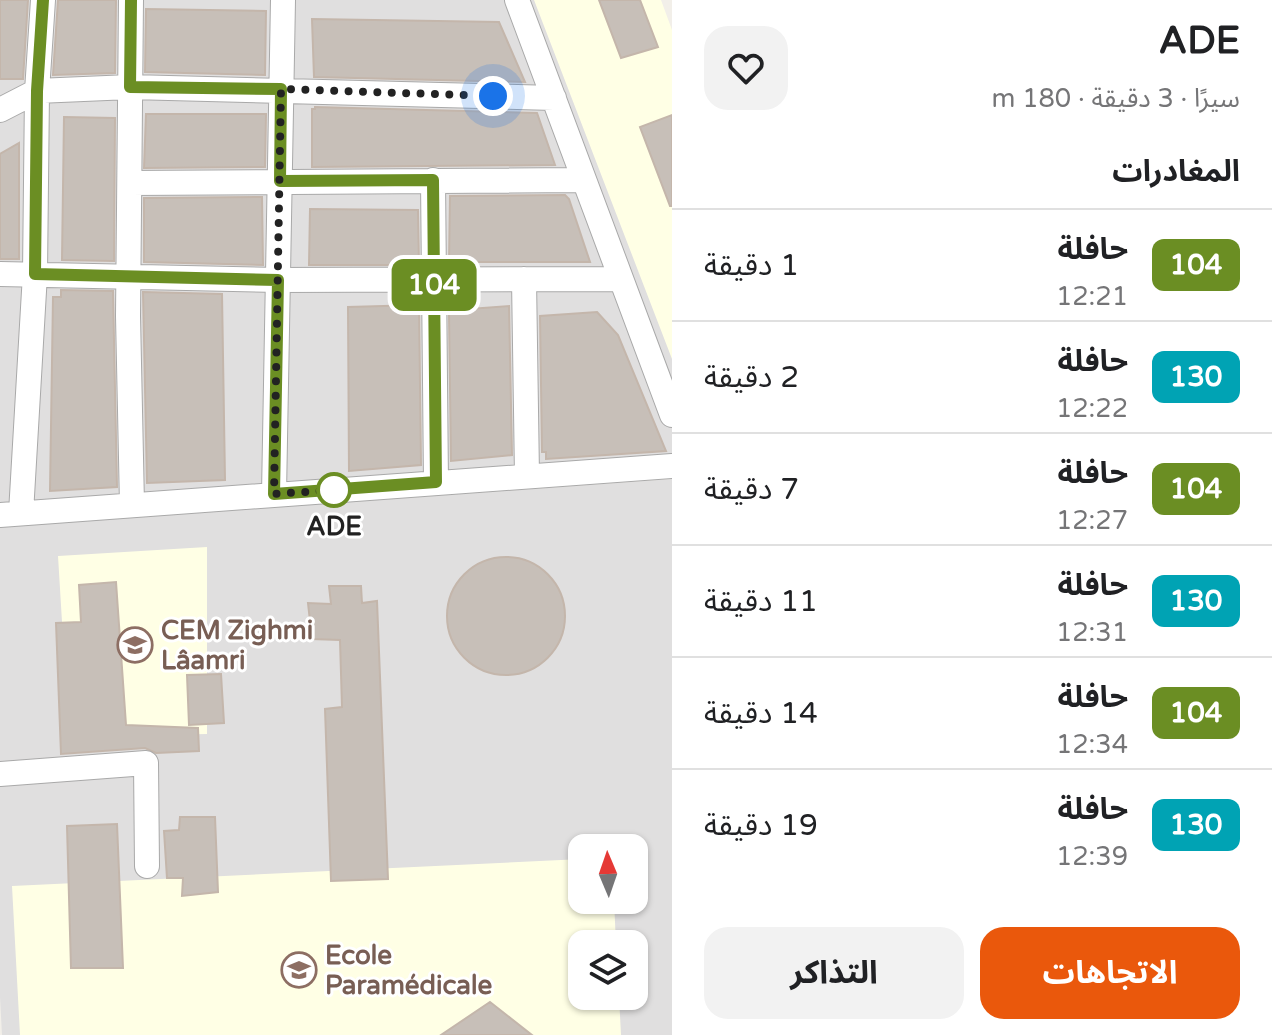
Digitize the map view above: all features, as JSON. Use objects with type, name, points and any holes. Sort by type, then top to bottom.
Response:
[{"type":"street","points":[[43,0],[37,91],[35,274],[10,514],[672,466]]},
{"type":"street","points":[[131,0],[129,278],[132,505]]},
{"type":"street","points":[[274,494],[283,0]]},
{"type":"street","points":[[517,0],[672,415]]},
{"type":"street","points":[[0,110],[37,91],[130,87],[554,98]]},
{"type":"street","points":[[433,180],[436,482]]},
{"type":"street","points":[[130,183],[584,180]]},
{"type":"street","points":[[0,274],[278,280],[621,279]]},
{"type":"street","points":[[524,279],[527,476]]},
{"type":"street","points":[[0,774],[146,763],[147,866]]},
{"type":"shaded area","points":[[0,0],[659,0],[672,37],[672,454],[0,503]]},
{"type":"shaded area","points":[[534,0],[661,0],[672,30],[672,359]]},
{"type":"shaded area","points":[[672,479],[672,1035],[2,1035],[0,781],[154,762],[0,766],[0,527]]},
{"type":"shaded area","name":"CEM Zighmi Lâamri","points":[[207,547],[207,734],[69,737],[58,556]]},
{"type":"shaded area","name":"Ecole Paramédicale","points":[[568,860],[568,914],[615,914],[615,930],[568,930],[568,1010],[620,1010],[621,1035],[20,1035],[12,886]]},
{"type":"building","points":[[0,0],[28,0],[23,79],[0,79]]},
{"type":"building","points":[[58,0],[116,0],[115,73],[53,75]]},
{"type":"building","points":[[599,0],[640,0],[658,47],[621,58]]},
{"type":"building","points":[[146,9],[266,11],[265,75],[145,72]]},
{"type":"building","points":[[312,19],[499,22],[525,82],[314,77]]},
{"type":"building","points":[[312,109],[537,113],[555,165],[312,167]]},
{"type":"building","points":[[146,114],[266,114],[265,167],[144,168]]},
{"type":"building","points":[[672,115],[672,206],[670,206],[640,127]]},
{"type":"building","points":[[64,117],[115,118],[114,261],[62,260]]},
{"type":"building","points":[[19,143],[19,259],[0,259],[0,154]]},
{"type":"building","points":[[565,195],[590,262],[449,262],[450,196]]},
{"type":"building","points":[[262,197],[263,265],[144,262],[144,198]]},
{"type":"building","points":[[310,209],[418,210],[419,265],[309,265]]},
{"type":"building","points":[[61,290],[113,291],[117,487],[50,491],[53,297],[61,297]]},
{"type":"building","points":[[143,292],[222,294],[225,480],[147,483]]},
{"type":"building","points":[[419,305],[421,465],[349,471],[348,307]]},
{"type":"building","points":[[509,306],[512,455],[451,461],[449,314],[456,310]]},
{"type":"building","points":[[597,312],[618,335],[666,451],[546,459],[546,452],[542,452],[540,316]]},
{"type":"building","points":[[506,557],[528,562],[548,574],[560,594],[565,616],[560,638],[548,658],[528,670],[506,675],[484,670],[464,658],[452,638],[447,616],[452,594],[464,574],[484,562]]},
{"type":"building","points":[[116,582],[126,725],[198,728],[199,751],[156,753],[145,748],[61,754],[56,623],[81,622],[79,585]]},
{"type":"building","points":[[329,586],[361,586],[362,603],[377,601],[388,879],[331,881],[325,709],[342,707],[340,640],[312,639],[308,603],[331,604]]},
{"type":"building","points":[[221,674],[224,723],[189,725],[187,675]]},
{"type":"building","points":[[180,817],[215,817],[218,892],[182,896],[183,878],[167,878],[164,831],[179,830]]},
{"type":"building","points":[[117,824],[123,968],[71,968],[67,826]]},
{"type":"building","points":[[490,1002],[532,1035],[441,1035]]},
{"type":"bus line","name":"104","points":[[43,0],[37,91],[35,274],[278,280],[274,494],[436,482],[433,180],[280,181],[281,89],[130,87],[131,0]]},
{"type":"place","name":"ADE","points":[[334,490]]},
{"type":"place","name":"CEM Zighmi Lâamri","points":[[135,645]]},
{"type":"place","name":"Ecole Paramédicale","points":[[299,970]]},
{"type":"route","points":[[334,490],[274,494],[281,89],[493,96]]}]
